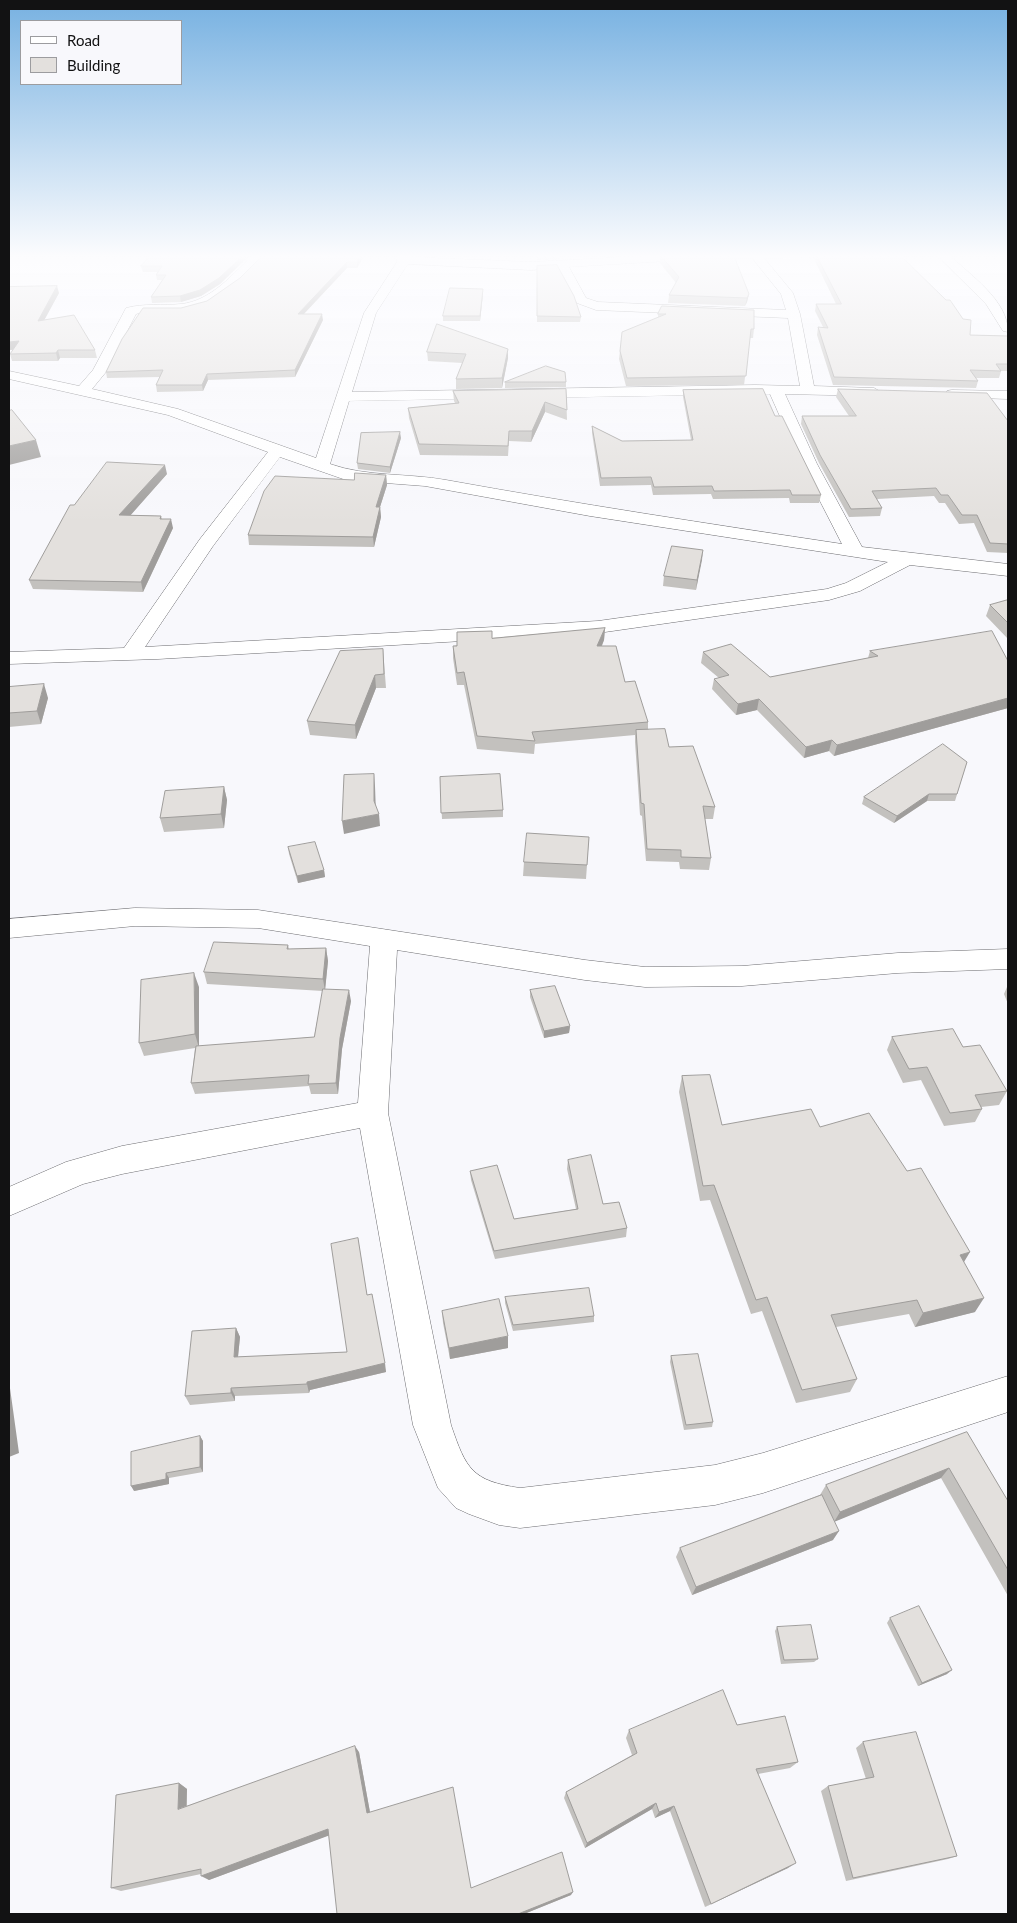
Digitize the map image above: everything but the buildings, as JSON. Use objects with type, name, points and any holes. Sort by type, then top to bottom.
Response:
[{"type":"street","points":[[83,392],[99,372],[114,344]]},
{"type":"street","points":[[321,467],[360,344]]},
{"type":"street","points":[[799,344],[808,391]]},
{"type":"street","points":[[9,375],[173,412],[346,475],[445,484],[590,511],[907,559],[1008,570]]},
{"type":"street","points":[[344,397],[775,389],[884,393]]},
{"type":"street","points":[[775,389],[809,464],[855,551]]},
{"type":"street","points":[[941,394],[1008,395]]},
{"type":"street","points":[[130,654],[206,543],[278,449]]},
{"type":"street","points":[[9,658],[130,654],[619,625],[829,594],[853,586],[907,559]]},
{"type":"street","points":[[9,929],[135,917],[230,917],[258,919],[585,970],[645,977],[751,975],[898,963],[1008,959]]},
{"type":"street","points":[[384,938],[373,1113],[432,1425],[443,1459],[454,1479],[474,1498],[492,1505],[520,1508],[715,1485],[763,1473],[1008,1394]]},
{"type":"street","points":[[9,1202],[77,1172],[122,1160],[373,1113]]}]
